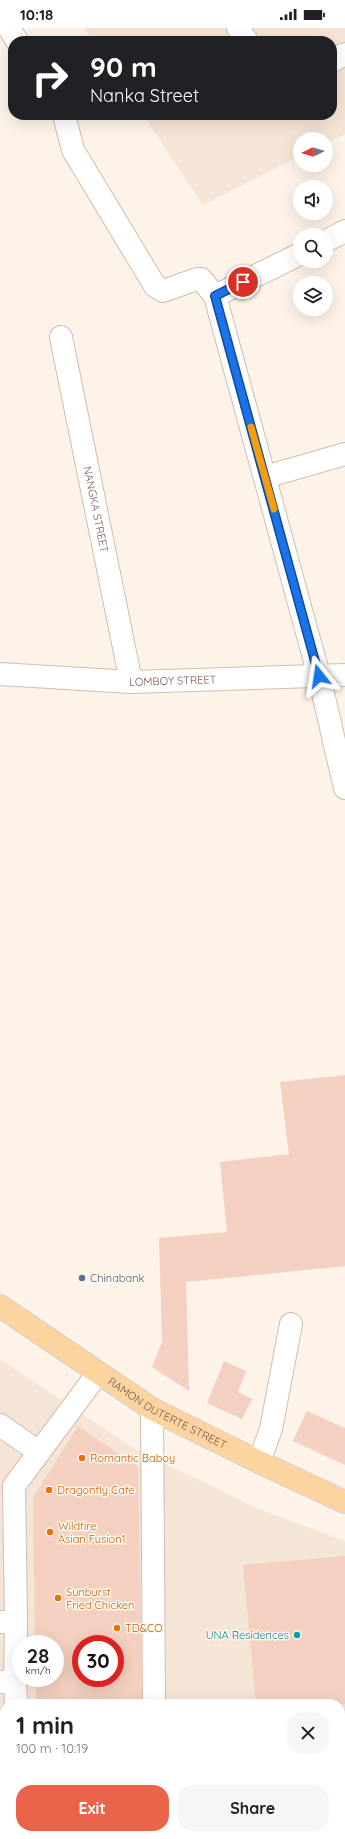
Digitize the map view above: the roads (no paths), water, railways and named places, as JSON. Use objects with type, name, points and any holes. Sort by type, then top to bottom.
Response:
[{"type":"main road","name":"RAMON DUTERTE STREET","points":[[0,1306],[152,1409],[259,1462],[345,1502]]},
{"type":"street","points":[[65,120],[73,150],[155,286],[163,291],[197,279],[201,279],[215,296],[319,676],[345,788]]},
{"type":"street","points":[[333,238],[345,232]]},
{"type":"street","points":[[215,296],[293,257]]},
{"type":"street","name":"NANGKA STREET","points":[[61,338],[131,682]]},
{"type":"street","points":[[265,477],[345,454]]},
{"type":"street","name":"LOMBOY STREET","points":[[0,674],[131,682],[345,675]]},
{"type":"street","points":[[259,1462],[271,1429],[291,1324]]},
{"type":"street","points":[[14,1699],[7,1682],[14,1486],[98,1373]]},
{"type":"street","points":[[152,1409],[154,1699]]},
{"type":"street","points":[[0,1425],[39,1452]]},
{"type":"place","name":"Chinabank","points":[[82,1278]]},
{"type":"place","name":"Romantic Baboy","points":[[82,1458]]},
{"type":"place","name":"Dragonfly Cafe","points":[[49,1490]]},
{"type":"place","name":"Wildfire Asian Fusion1","points":[[50,1532]]},
{"type":"place","name":"Sunburst Fried Chicken","points":[[58,1598]]},
{"type":"place","name":"TD&CO","points":[[117,1628]]},
{"type":"place","name":"UNA Residences","points":[[297,1635]]}]
